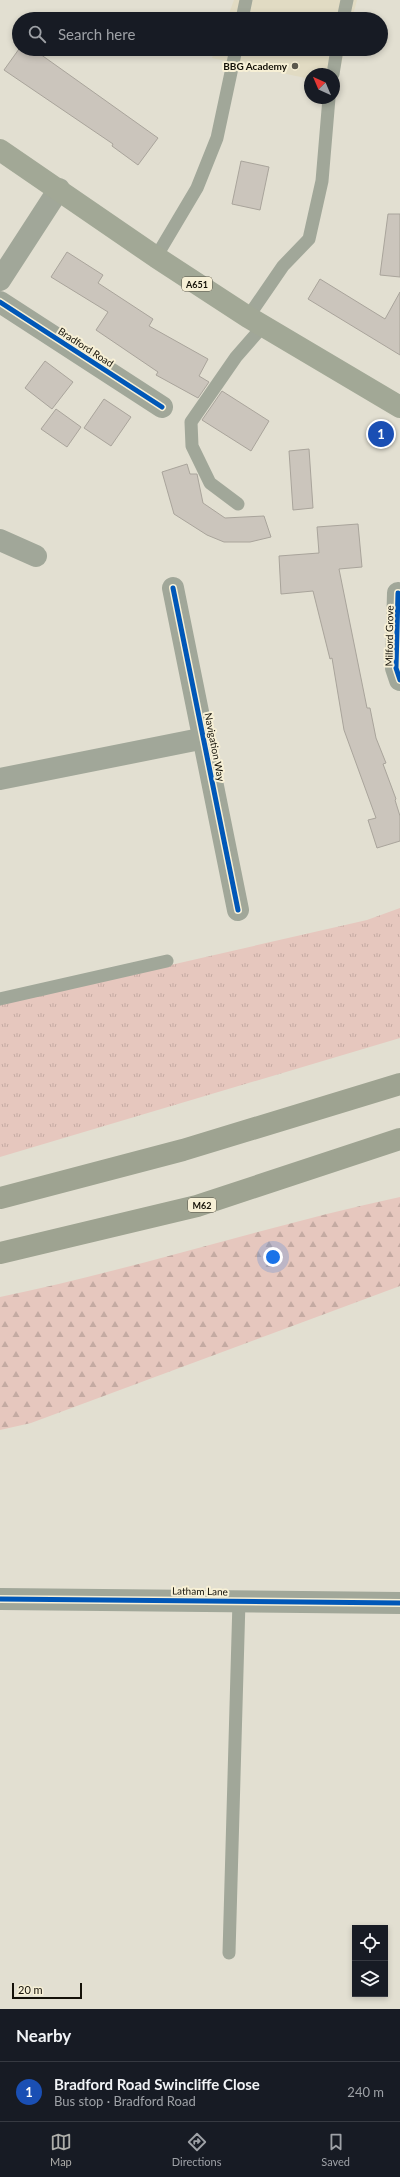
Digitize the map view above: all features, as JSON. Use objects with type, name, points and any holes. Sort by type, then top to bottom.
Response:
[{"type":"highway","points":[[0,1198],[183,1150],[400,1084]]},
{"type":"highway","name":"M62","points":[[0,1254],[197,1206],[400,1139]]},
{"type":"main road","name":"A651","points":[[0,150],[59,189],[156,257],[255,321],[400,407]]},
{"type":"street","points":[[0,280],[59,189]]},
{"type":"street","name":"Bradford Road","points":[[0,302],[162,407]]},
{"type":"street","points":[[0,540],[36,556]]},
{"type":"street","name":"Navigation Way","points":[[173,588],[205,738],[238,910]]},
{"type":"street","name":"Milford Grove","points":[[398,593],[396,668],[400,680]]},
{"type":"street","points":[[0,779],[205,738]]},
{"type":"street","name":"Latham Lane","points":[[0,1599],[400,1603]]},
{"type":"lane","points":[[243,12],[246,0]]},
{"type":"lane","points":[[344,12],[347,0]]},
{"type":"lane","points":[[156,257],[197,188],[217,138],[235,56]]},
{"type":"lane","points":[[334,68],[337,56]]},
{"type":"lane","points":[[238,504],[210,483],[192,446],[191,422],[236,357],[283,266],[309,239],[322,181],[328,104]]},
{"type":"lane","points":[[0,999],[168,961]]},
{"type":"lane","points":[[229,1953],[240,1601]]},
{"type":"shaded area","points":[[234,0],[357,0],[354,12],[230,12]]},
{"type":"shaded area","points":[[213,56],[343,56],[340,69],[304,68],[304,78],[212,58]]},
{"type":"green space","points":[[400,908],[400,1038],[0,1157],[0,1004],[367,920]]},
{"type":"green space","points":[[400,1197],[400,1286],[31,1423],[0,1430],[0,1297],[101,1274],[350,1208]]},
{"type":"building","points":[[14,56],[43,56],[158,138],[138,165],[112,146],[113,144],[4,70]]},
{"type":"building","points":[[241,161],[269,167],[260,210],[232,204]]},
{"type":"building","points":[[388,214],[400,214],[400,277],[380,275]]},
{"type":"building","points":[[67,252],[103,275],[98,283],[153,319],[149,326],[208,359],[199,376],[209,382],[198,398],[156,375],[158,372],[96,330],[108,312],[51,277]]},
{"type":"building","points":[[320,279],[385,319],[400,292],[400,355],[308,299]]},
{"type":"building","points":[[45,361],[73,382],[52,409],[25,388]]},
{"type":"building","points":[[222,391],[269,421],[251,451],[202,420]]},
{"type":"building","points":[[104,399],[131,417],[111,446],[84,428]]},
{"type":"building","points":[[56,409],[81,427],[67,447],[41,429]]},
{"type":"building","points":[[309,449],[313,508],[293,510],[289,451]]},
{"type":"building","points":[[187,464],[190,474],[197,474],[203,503],[225,518],[264,516],[271,537],[250,542],[224,542],[207,535],[174,514],[162,472]]},
{"type":"building","points":[[358,524],[362,567],[339,569],[367,708],[370,708],[376,738],[386,763],[383,764],[396,799],[395,800],[400,816],[400,841],[377,848],[368,820],[376,818],[344,730],[332,658],[330,659],[313,591],[281,594],[279,556],[319,553],[317,527]]},
{"type":"cycle path","points":[[0,302],[162,407]]},
{"type":"cycle path","points":[[173,588],[238,910]]},
{"type":"cycle path","points":[[398,593],[396,668],[400,680]]},
{"type":"cycle path","points":[[0,1599],[400,1603]]},
{"type":"place","name":"BBG Academy","points":[[295,66]]},
{"type":"place","name":"Bradford Road Swincliffe Close","points":[[381,434]]}]
